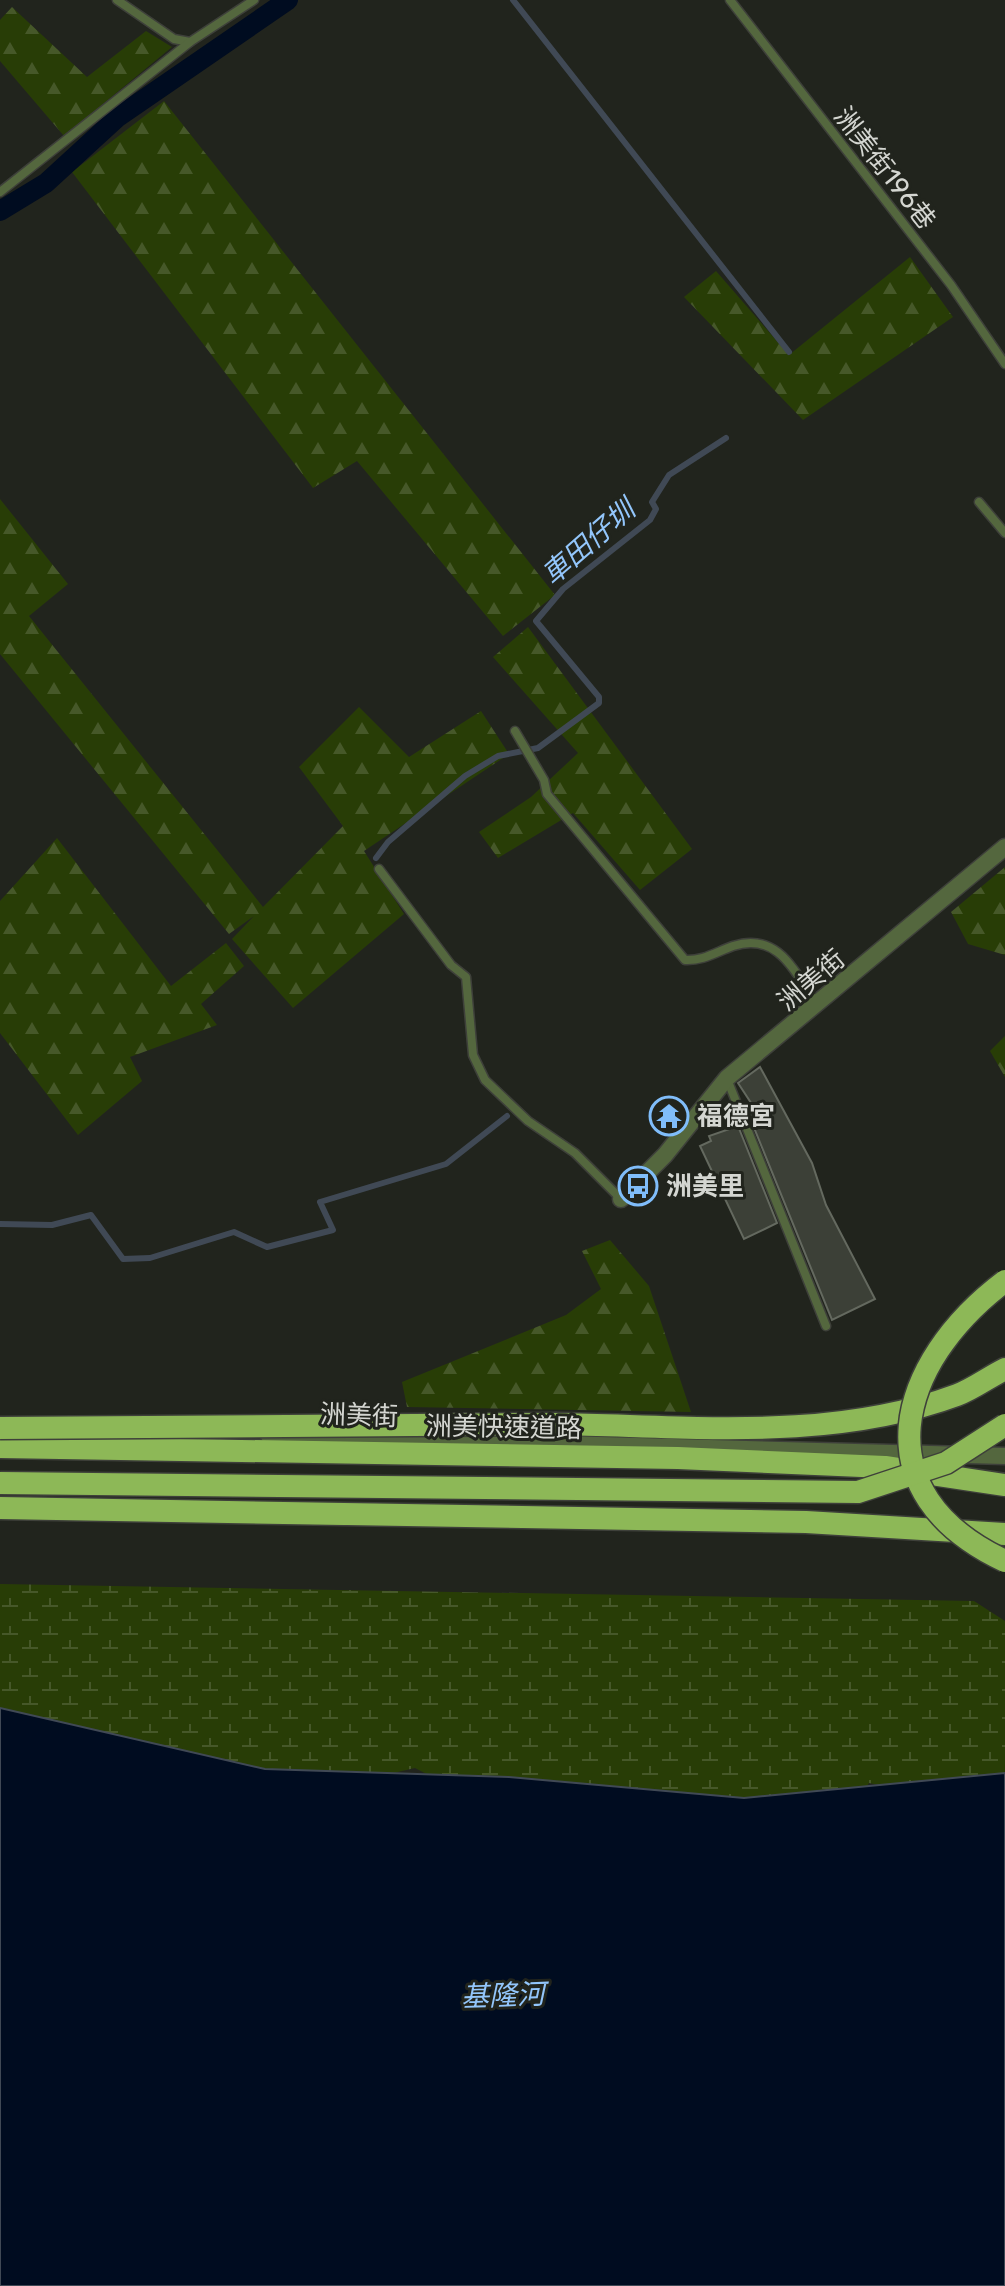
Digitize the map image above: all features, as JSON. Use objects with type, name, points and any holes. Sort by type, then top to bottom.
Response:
[{"type":"highway","points":[[1005,1281],[957,1322],[933,1353],[917,1385],[909,1426],[912,1461],[923,1489],[941,1519],[972,1546],[1005,1561]]},
{"type":"highway","points":[[0,1427],[447,1423],[795,1427],[851,1423],[900,1412],[959,1394],[1005,1369]]},
{"type":"highway","points":[[0,1483],[858,1492],[946,1463],[1005,1425]]},
{"type":"highway","name":"洲美快速道路","points":[[0,1447],[694,1458],[885,1467],[1005,1485]]},
{"type":"highway","points":[[0,1508],[806,1522],[1005,1534]]},
{"type":"street","name":"洲美街","points":[[621,1199],[665,1155],[727,1078],[1005,847]]},
{"type":"street","name":"洲美街","points":[[0,1427],[384,1441],[743,1446],[1005,1456]]},
{"type":"lane","points":[[117,0],[174,39],[190,42]]},
{"type":"lane","points":[[0,192],[190,42],[254,0]]},
{"type":"lane","name":"洲美街196巷","points":[[730,0],[951,285],[1005,364]]},
{"type":"lane","points":[[979,502],[1005,533]]},
{"type":"lane","points":[[515,731],[544,780],[547,794],[685,960],[697,961],[737,945],[759,942],[779,950],[817,1005]]},
{"type":"lane","name":"洲美街","points":[[379,869],[451,965],[466,977],[473,1055],[485,1080],[528,1121],[575,1153],[621,1199]]},
{"type":"lane","points":[[727,1078],[826,1326]]},
{"type":"green space","points":[[12,7],[87,77],[146,31],[172,47],[64,136],[0,61],[0,20]]},
{"type":"green space","points":[[164,101],[555,595],[503,636],[357,461],[313,488],[72,172]]},
{"type":"green space","points":[[910,257],[953,317],[803,420],[684,297],[716,271],[789,355]]},
{"type":"green space","points":[[0,499],[68,584],[29,616],[263,907],[343,826],[299,767],[359,707],[409,757],[481,711],[509,754],[364,851],[404,914],[293,1008],[232,939],[254,916],[229,934],[0,654]]},
{"type":"green space","points":[[528,627],[692,849],[640,890],[573,813],[498,858],[479,832],[531,797],[578,753],[493,657]]},
{"type":"green space","points":[[57,838],[171,986],[226,943],[244,966],[201,1004],[217,1025],[130,1057],[142,1081],[78,1135],[0,1033],[0,901]]},
{"type":"green space","points":[[1005,867],[1005,955],[968,944],[951,912]]},
{"type":"green space","points":[[1005,1036],[1005,1077],[990,1051]]},
{"type":"green space","points":[[610,1240],[649,1286],[691,1412],[407,1407],[402,1382],[566,1315],[601,1289],[582,1251]]},
{"type":"green space","points":[[0,1584],[974,1601],[1005,1621],[1005,1790],[994,1782],[975,1777],[925,1792],[869,1783],[854,1806],[446,1784],[415,1768],[389,1774],[299,1780],[0,1734]]},
{"type":"water","name":"基隆河","points":[[0,1708],[265,1769],[509,1777],[744,1798],[1005,1773],[1005,2286],[0,2286]]},
{"type":"building","points":[[760,1067],[812,1163],[826,1205],[875,1299],[832,1320],[748,1113],[755,1109],[738,1083]]},
{"type":"building","points":[[738,1126],[777,1223],[744,1239],[700,1146],[711,1141],[709,1136]]},
{"type":"waterway","points":[[0,211],[46,183],[118,117],[288,0]]},
{"type":"waterway","points":[[513,0],[789,352]]},
{"type":"waterway","name":"車田仔圳","points":[[376,858],[388,842],[465,776],[498,756],[538,748],[599,703],[599,697],[536,621],[563,589],[650,520],[656,509],[652,502],[669,475],[726,438]]},
{"type":"waterway","points":[[0,1224],[52,1225],[91,1215],[123,1259],[150,1258],[234,1232],[267,1247],[333,1230],[320,1202],[446,1164],[507,1116]]},
{"type":"place","name":"福德宮","points":[[669,1116]]},
{"type":"place","name":"洲美里","points":[[638,1186]]}]
